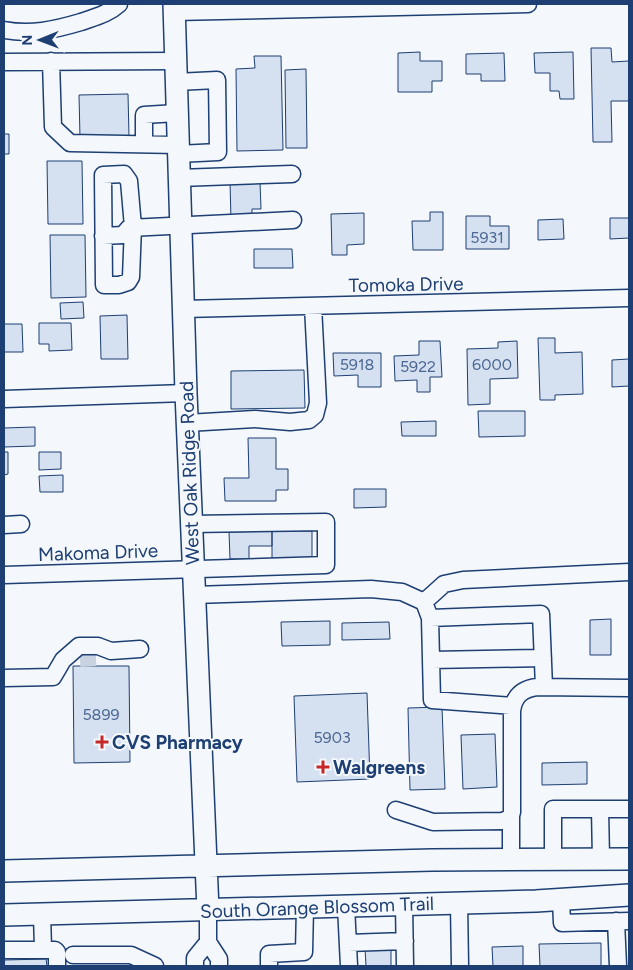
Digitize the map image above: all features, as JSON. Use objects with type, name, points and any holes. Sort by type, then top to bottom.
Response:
[{"type":"main road","name":"West Oak Ridge Road","points":[[174,8],[187,423],[208,910]]},
{"type":"main road","points":[[4,871],[512,859],[629,859]]},
{"type":"main road","name":"South Orange Blossom Trail","points":[[4,915],[305,908],[629,896]]},
{"type":"street","points":[[4,30],[28,33],[48,31],[103,15],[119,4]]},
{"type":"street","points":[[174,8],[528,4]]},
{"type":"street","points":[[51,61],[53,127],[70,143],[144,144],[178,150],[218,152],[217,80],[176,82]]},
{"type":"street","points":[[4,62],[175,61]]},
{"type":"street","points":[[144,144],[144,115],[177,113]]},
{"type":"street","points":[[124,174],[129,181],[131,227],[131,277],[128,282],[120,285],[104,285],[103,175],[124,174]]},
{"type":"street","points":[[179,178],[292,174]]},
{"type":"street","points":[[103,228],[124,221],[131,227],[293,220]]},
{"type":"street","name":"Tomoka Drive","points":[[183,309],[629,298]]},
{"type":"street","points":[[187,423],[255,420],[300,421],[309,420],[315,415],[318,403],[313,306]]},
{"type":"street","points":[[4,399],[186,393]]},
{"type":"street","name":"Makoma Drive","points":[[4,574],[326,565],[326,522],[191,524]]},
{"type":"street","points":[[4,525],[21,524]]},
{"type":"street","points":[[424,602],[444,584],[463,580],[629,572]]},
{"type":"street","points":[[194,595],[372,589],[402,592],[424,602],[430,618],[432,700],[513,706]]},
{"type":"street","points":[[430,618],[541,614],[544,687]]},
{"type":"street","points":[[4,678],[53,676],[63,660],[79,646],[98,646],[105,655],[140,649]]},
{"type":"street","points":[[431,660],[543,658]]},
{"type":"street","points":[[63,660],[80,659]]},
{"type":"street","points":[[512,859],[511,816],[514,700],[521,692],[529,688],[629,688]]},
{"type":"street","points":[[553,859],[553,809],[629,809]]},
{"type":"street","points":[[600,809],[601,859]]},
{"type":"street","points":[[396,810],[433,822],[502,821],[511,816]]},
{"type":"street","points":[[561,899],[562,923],[623,921],[618,966]]},
{"type":"street","points":[[459,903],[460,966]]},
{"type":"street","points":[[404,904],[405,966]]},
{"type":"street","points":[[346,906],[349,966]]},
{"type":"street","points":[[269,966],[269,954],[304,952],[305,908]]},
{"type":"street","name":"West Oak Ridge Road","points":[[208,910],[208,942],[219,959],[220,966]]},
{"type":"street","points":[[42,914],[51,966]]},
{"type":"street","points":[[348,943],[405,941]]},
{"type":"street","points":[[195,966],[195,958],[208,942]]},
{"type":"street","points":[[4,950],[55,950],[57,952],[57,966]]},
{"type":"street","points":[[73,955],[131,955],[155,966]]},
{"type":"building","points":[[591,48],[611,48],[612,62],[629,61],[629,101],[611,101],[612,142],[593,142]]},
{"type":"building","points":[[420,52],[420,61],[442,61],[442,81],[432,81],[432,92],[398,92],[398,53]]},
{"type":"building","points":[[573,52],[574,99],[560,99],[559,91],[550,91],[550,73],[535,73],[534,53]]},
{"type":"building","points":[[504,53],[505,81],[481,81],[481,74],[466,74],[466,54]]},
{"type":"building","points":[[254,56],[281,56],[283,150],[237,151],[236,69],[255,68]]},
{"type":"building","points":[[306,69],[307,148],[286,148],[285,70]]},
{"type":"building","points":[[128,94],[129,137],[80,138],[79,95]]},
{"type":"building","points":[[4,134],[9,134],[9,154],[4,154]]},
{"type":"building","points":[[47,161],[82,161],[83,224],[48,224]]},
{"type":"building","points":[[230,182],[260,182],[261,209],[252,209],[252,219],[231,220]]},
{"type":"building","points":[[430,212],[443,212],[443,250],[413,250],[412,221],[430,221]]},
{"type":"building","points":[[364,213],[364,244],[347,245],[347,255],[332,255],[331,214]]},
{"type":"building","points":[[466,216],[490,216],[490,226],[509,226],[509,249],[466,249]]},
{"type":"building","points":[[610,218],[629,218],[629,238],[610,239]]},
{"type":"building","points":[[563,219],[564,239],[538,240],[538,220]]},
{"type":"building","points":[[50,235],[85,235],[86,297],[51,298]]},
{"type":"building","points":[[254,249],[292,249],[293,268],[254,268]]},
{"type":"building","points":[[83,302],[84,318],[61,319],[60,303]]},
{"type":"building","points":[[127,315],[128,359],[101,359],[100,316]]},
{"type":"building","points":[[39,323],[71,323],[72,350],[49,351],[49,344],[39,344]]},
{"type":"building","points":[[4,324],[22,324],[23,352],[4,352]]},
{"type":"building","points":[[538,338],[555,338],[555,353],[582,352],[583,394],[555,395],[555,400],[540,400]]},
{"type":"building","points":[[419,341],[440,341],[442,377],[430,377],[430,392],[417,392],[417,380],[395,381],[394,356],[419,355]]},
{"type":"building","points":[[517,341],[518,378],[490,379],[490,404],[468,405],[467,349],[498,348],[498,342]]},
{"type":"building","points":[[333,353],[381,353],[381,387],[358,387],[358,375],[334,376]]},
{"type":"building","points":[[629,359],[629,386],[612,387],[612,360]]},
{"type":"building","points":[[304,370],[305,408],[231,409],[231,371]]},
{"type":"building","points":[[478,411],[525,411],[525,436],[479,437]]},
{"type":"building","points":[[436,421],[436,436],[402,436],[401,422]]},
{"type":"building","points":[[35,427],[35,446],[4,447],[4,428]]},
{"type":"building","points":[[248,438],[276,438],[276,469],[288,469],[288,490],[276,490],[276,501],[225,501],[224,478],[249,478]]},
{"type":"building","points":[[4,452],[8,452],[8,474],[4,475]]},
{"type":"building","points":[[39,452],[61,452],[61,469],[39,470]]},
{"type":"building","points":[[63,475],[63,492],[40,492],[39,476]]},
{"type":"building","points":[[354,489],[386,489],[386,507],[354,508]]},
{"type":"building","points":[[272,531],[312,531],[312,562],[272,563]]},
{"type":"building","points":[[272,531],[272,546],[249,546],[249,559],[230,559],[229,532]]},
{"type":"building","points":[[611,619],[611,655],[590,655],[590,620]]},
{"type":"building","points":[[330,621],[330,645],[282,646],[281,622]]},
{"type":"building","points":[[389,622],[390,639],[342,640],[342,623]]},
{"type":"building","name":"CVS Pharmacy","points":[[73,666],[129,666],[130,762],[74,763]]},
{"type":"building","name":"Walgreens","points":[[367,693],[370,779],[297,782],[294,696]]},
{"type":"building","points":[[442,707],[445,789],[410,790],[408,708]]},
{"type":"building","points":[[495,734],[497,787],[463,789],[461,735]]},
{"type":"building","points":[[587,762],[587,784],[542,785],[542,763]]},
{"type":"building","points":[[601,943],[601,966],[540,966],[539,944]]},
{"type":"building","points":[[523,946],[523,966],[493,966],[492,947]]},
{"type":"building","points":[[365,948],[391,948],[391,966],[366,966]]},
{"type":"building","points":[[46,959],[47,966],[4,966],[4,960]]},
{"type":"tunnel","points":[[80,659],[98,658]]},
{"type":"place","name":"CVS Pharmacy","points":[[102,742]]},
{"type":"place","name":"Walgreens","points":[[323,767]]}]
